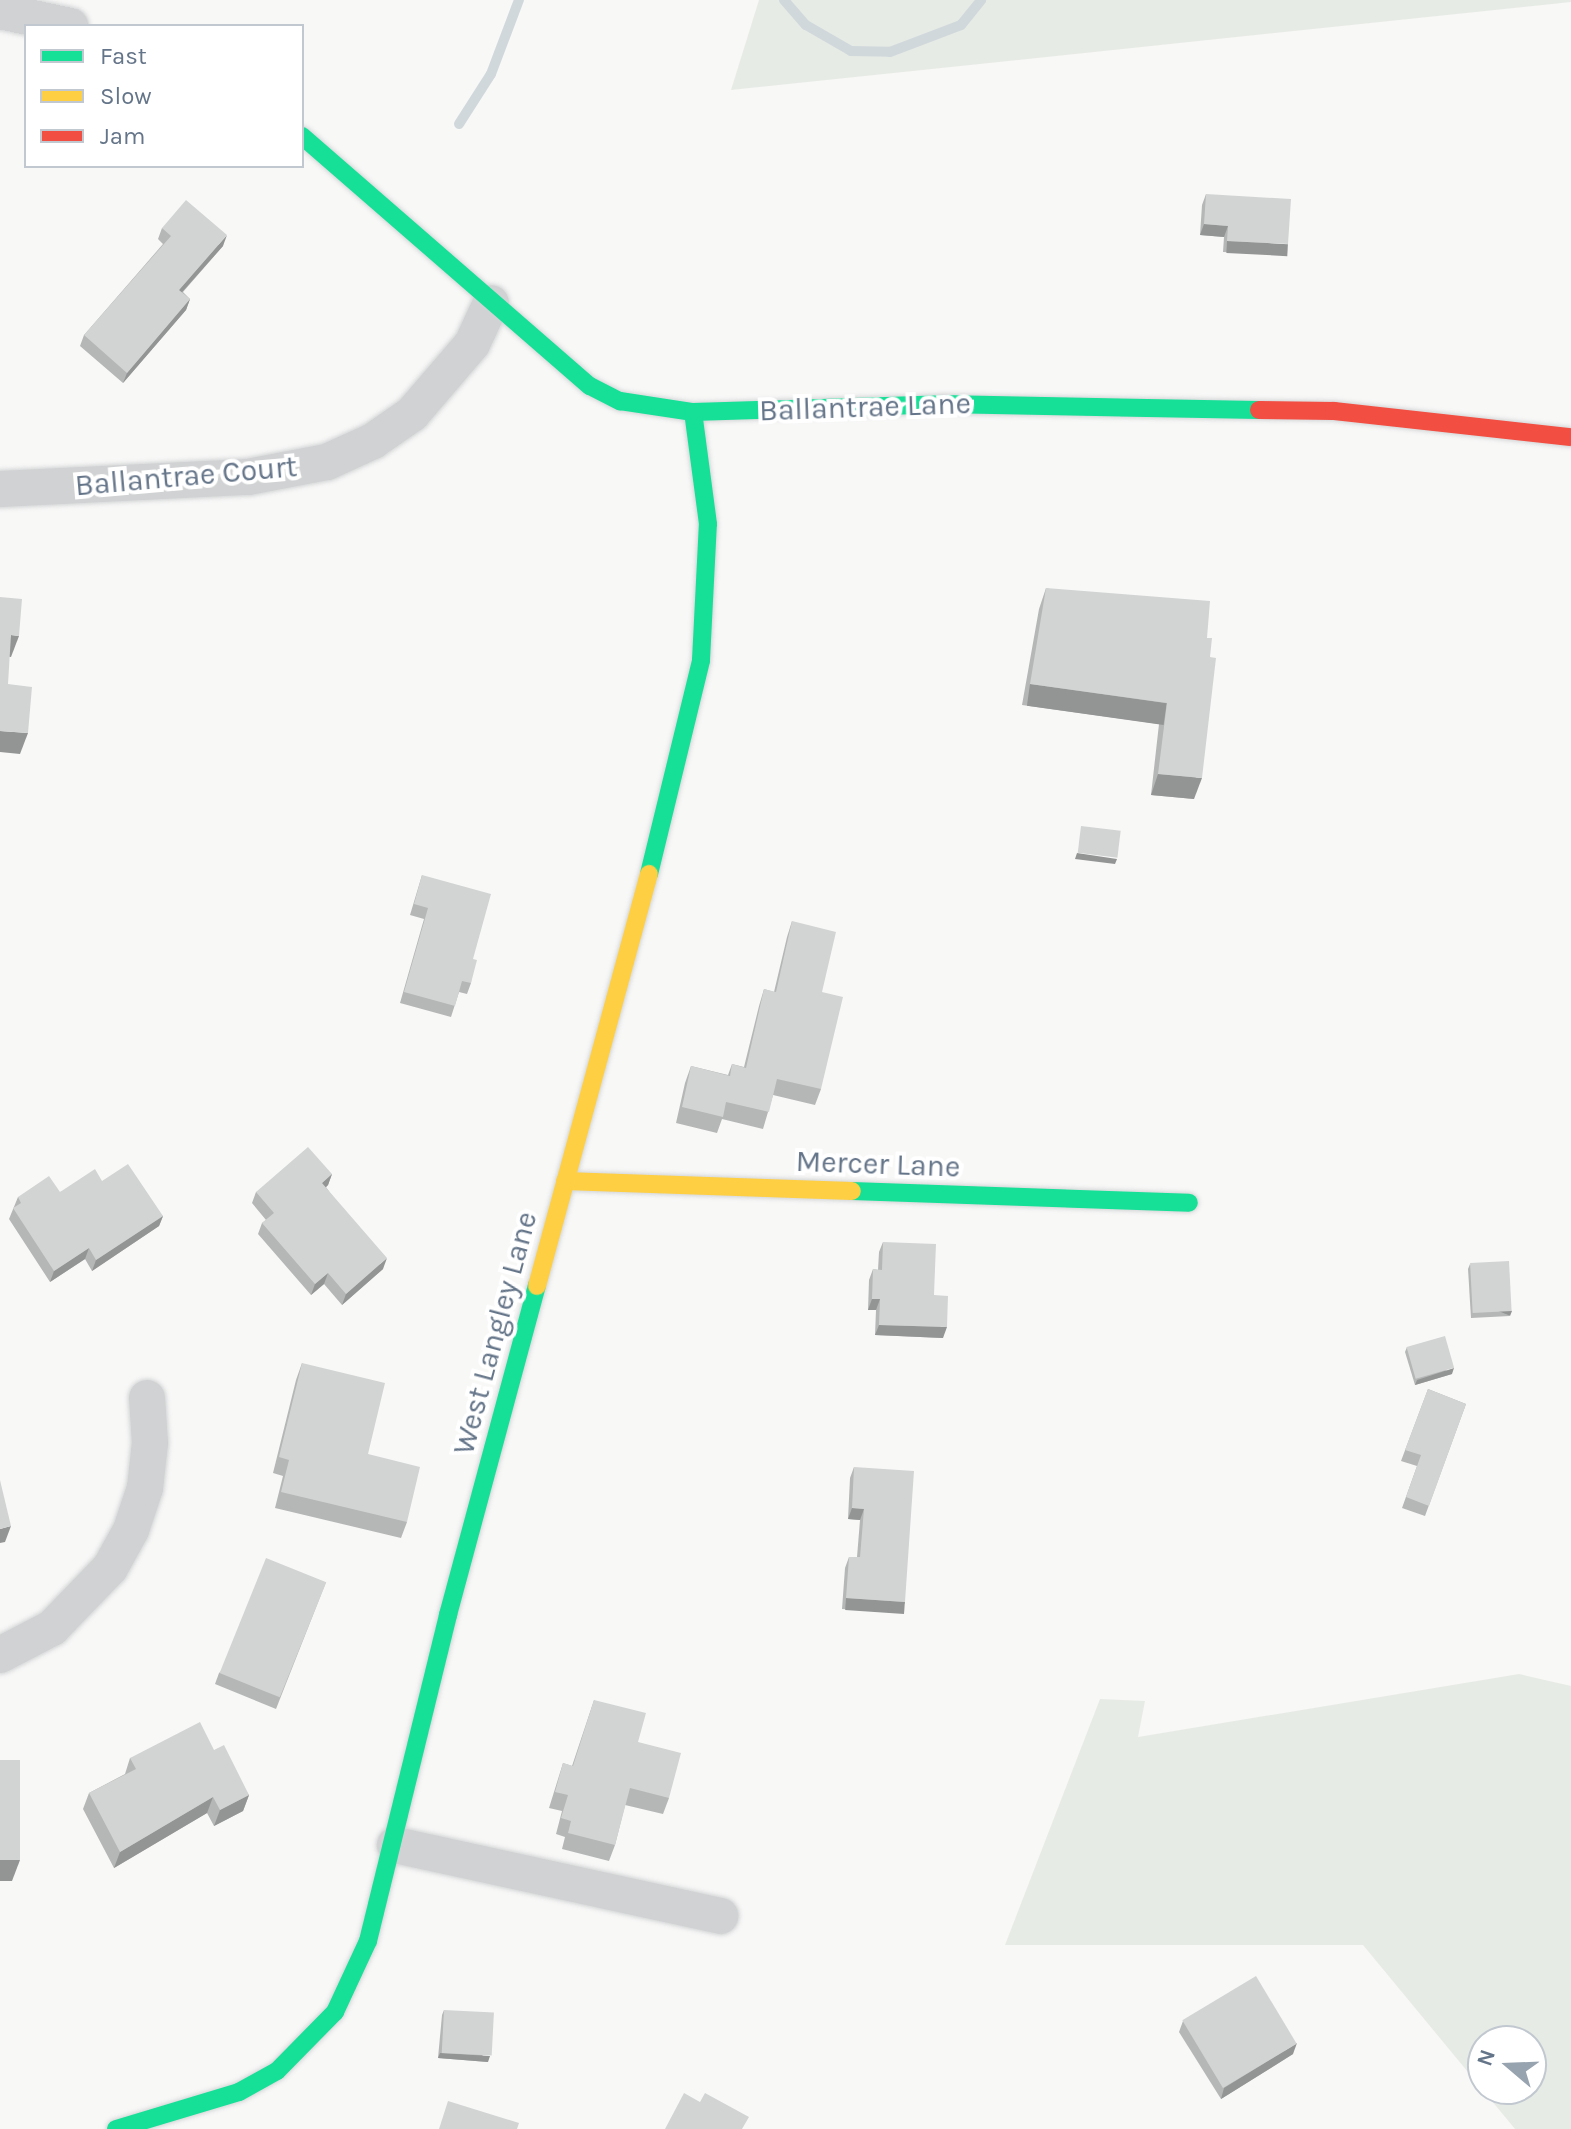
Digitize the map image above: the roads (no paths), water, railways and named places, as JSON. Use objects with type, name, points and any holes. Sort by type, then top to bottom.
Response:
[{"type":"street","points":[[0,11],[61,24]]},
{"type":"street","name":"Ballantrae Lane","points":[[304,138],[590,386],[620,401],[693,412],[942,404],[1155,405],[1334,411],[1571,437]]},
{"type":"street","name":"Ballantrae Court","points":[[0,489],[248,477],[327,462],[373,441],[412,414],[472,344],[491,303]]},
{"type":"street","name":"West Langley Lane","points":[[116,2129],[239,2092],[310,2043],[357,1973],[395,1845],[448,1615],[701,660],[708,524],[693,412]]},
{"type":"street","name":"Mercer Lane","points":[[565,1181],[1189,1203]]},
{"type":"street","points":[[0,1655],[52,1628],[110,1568],[131,1530],[145,1488],[150,1443],[147,1398]]},
{"type":"street","points":[[395,1845],[720,1916]]},
{"type":"waterway","points":[[459,124],[491,74],[519,0]]},
{"type":"waterway","points":[[784,0],[806,25],[851,51],[890,52],[961,25],[981,0]]}]
